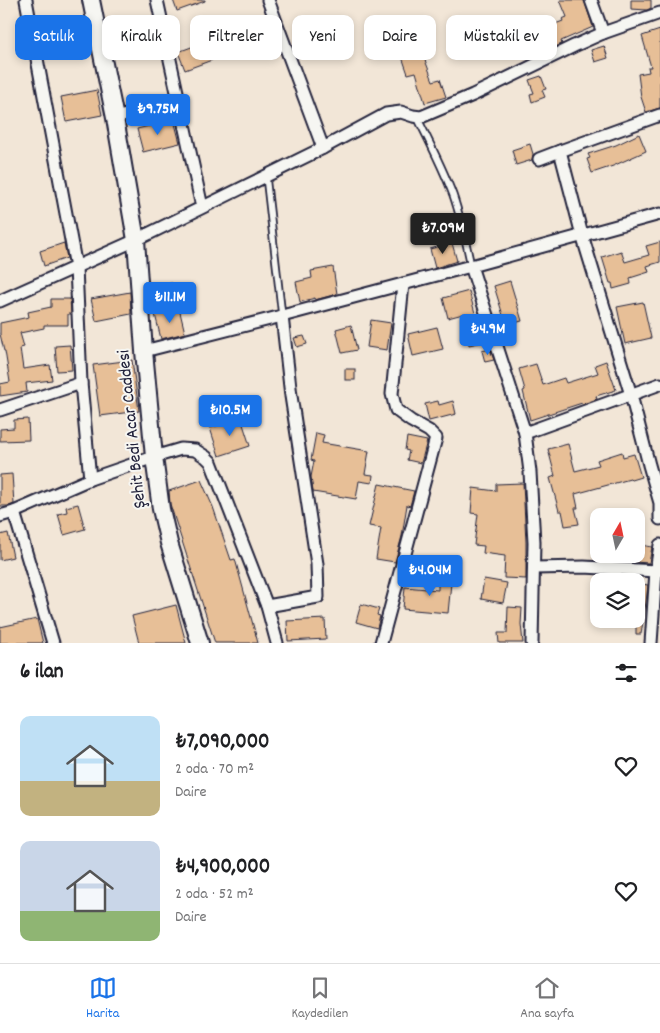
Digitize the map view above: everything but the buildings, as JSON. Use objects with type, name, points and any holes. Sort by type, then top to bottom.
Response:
[{"type":"street","points":[[26,0],[29,15]]},
{"type":"street","name":"Şehit Bedi Acar Caddesi","points":[[91,0],[115,118],[136,240],[144,351],[161,510],[169,543],[200,643]]},
{"type":"street","points":[[157,0],[202,208]]},
{"type":"street","points":[[268,0],[322,148]]},
{"type":"street","points":[[591,0],[603,33]]},
{"type":"street","points":[[0,301],[136,240],[322,148],[386,114],[401,112],[421,117],[473,95],[603,33],[660,14]]},
{"type":"street","points":[[92,25],[96,24]]},
{"type":"street","points":[[37,60],[76,267],[81,383],[90,479]]},
{"type":"street","points":[[115,118],[180,101]]},
{"type":"street","points":[[539,159],[660,115]]},
{"type":"street","points":[[560,151],[582,235],[631,395],[649,465],[656,476],[660,519]]},
{"type":"street","points":[[144,351],[471,266],[660,214]]},
{"type":"street","points":[[471,266],[525,433],[530,472],[534,542],[532,643]]},
{"type":"street","points":[[381,643],[436,438],[396,410],[392,394],[402,284]]},
{"type":"street","points":[[267,606],[318,597],[316,564],[291,396],[282,316]]},
{"type":"street","points":[[0,410],[81,383]]},
{"type":"street","points":[[525,433],[660,384]]},
{"type":"street","points":[[0,516],[14,512],[90,479],[154,457],[181,449],[201,453],[211,462],[267,606],[277,643]]},
{"type":"street","points":[[14,512],[53,643]]},
{"type":"street","points":[[651,643],[660,544]]},
{"type":"street","points":[[534,568],[584,568],[656,572]]},
{"type":"lane","points":[[417,117],[453,196],[459,213],[471,266]]},
{"type":"lane","points":[[266,176],[282,316]]}]
